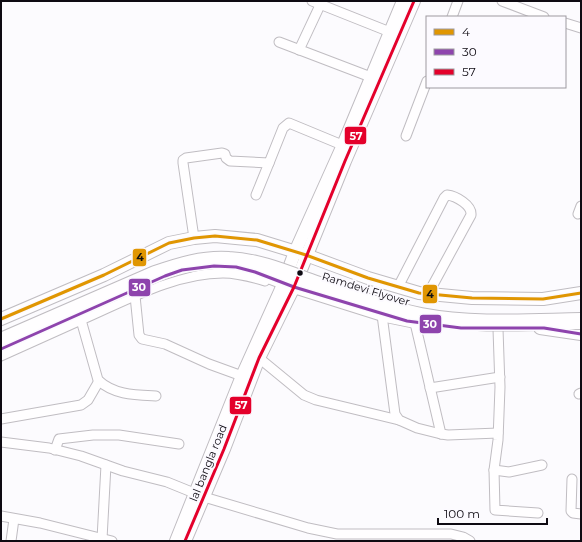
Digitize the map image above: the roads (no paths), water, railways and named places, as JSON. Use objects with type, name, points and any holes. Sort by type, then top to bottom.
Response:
[{"type":"highway","name":"Ramdevi Flyover","points":[[1,329],[170,258],[188,253],[226,249],[264,256],[380,295],[420,305],[449,310],[472,311],[581,311]]},
{"type":"highway","name":"Ramdevi Flyover","points":[[1,341],[155,274],[195,262],[216,260],[236,261],[262,266],[388,308],[421,316],[481,322],[581,321]]},
{"type":"main road","points":[[394,34],[402,1]]},
{"type":"main road","points":[[394,34],[414,1]]},
{"type":"main road","name":"lal bangla road","points":[[185,541],[199,495],[242,376],[301,254],[394,34]]},
{"type":"main road","points":[[1,319],[104,275],[169,243],[215,236],[257,240],[368,278],[428,294],[472,298],[543,299],[581,293]]},
{"type":"main road","points":[[1,349],[182,270],[214,266],[236,267],[255,272],[287,285],[382,315],[416,323],[461,328],[544,328],[581,334]]},
{"type":"main road","name":"lal bangla road","points":[[176,541],[199,495],[259,358],[287,285]]},
{"type":"street","points":[[452,16],[458,1]]},
{"type":"street","points":[[502,1],[541,16]]},
{"type":"street","points":[[300,50],[318,2],[394,34]]},
{"type":"street","points":[[566,23],[581,28]]},
{"type":"street","points":[[278,42],[375,79]]},
{"type":"street","points":[[406,136],[426,84]]},
{"type":"street","points":[[256,195],[282,128],[289,123],[347,146]]},
{"type":"street","points":[[194,238],[184,160],[186,158],[222,153],[225,154],[226,158],[230,161],[269,163]]},
{"type":"street","points":[[398,287],[444,198],[446,195],[452,196],[468,206],[471,211],[471,215],[428,294]]},
{"type":"street","points":[[1,356],[135,296],[174,281],[193,276],[212,273],[225,273],[287,285]]},
{"type":"street","points":[[135,296],[139,335],[142,339],[169,346],[209,364],[242,376]]},
{"type":"street","points":[[382,315],[395,414],[399,420]]},
{"type":"street","points":[[81,320],[96,376],[99,381],[117,392],[156,396]]},
{"type":"street","points":[[416,323],[441,434]]},
{"type":"street","points":[[498,329],[500,377],[498,433],[494,470],[495,510],[538,513]]},
{"type":"street","points":[[259,358],[304,394],[316,400],[399,420],[417,428],[441,434],[498,433]]},
{"type":"street","points":[[430,388],[500,377]]},
{"type":"street","points":[[1,419],[81,405],[88,400],[99,381]]},
{"type":"street","points":[[55,450],[59,439],[93,435],[119,435],[179,444]]},
{"type":"street","points":[[1,442],[55,450],[80,456],[167,482],[199,495],[308,528],[337,534],[451,534],[463,537],[470,541]]},
{"type":"street","points":[[102,539],[106,465]]},
{"type":"street","points":[[494,470],[509,472],[542,465]]},
{"type":"street","points":[[572,479],[571,511],[573,513],[581,514]]},
{"type":"street","points":[[1,516],[112,541]]},
{"type":"street","points":[[11,541],[14,519]]}]
